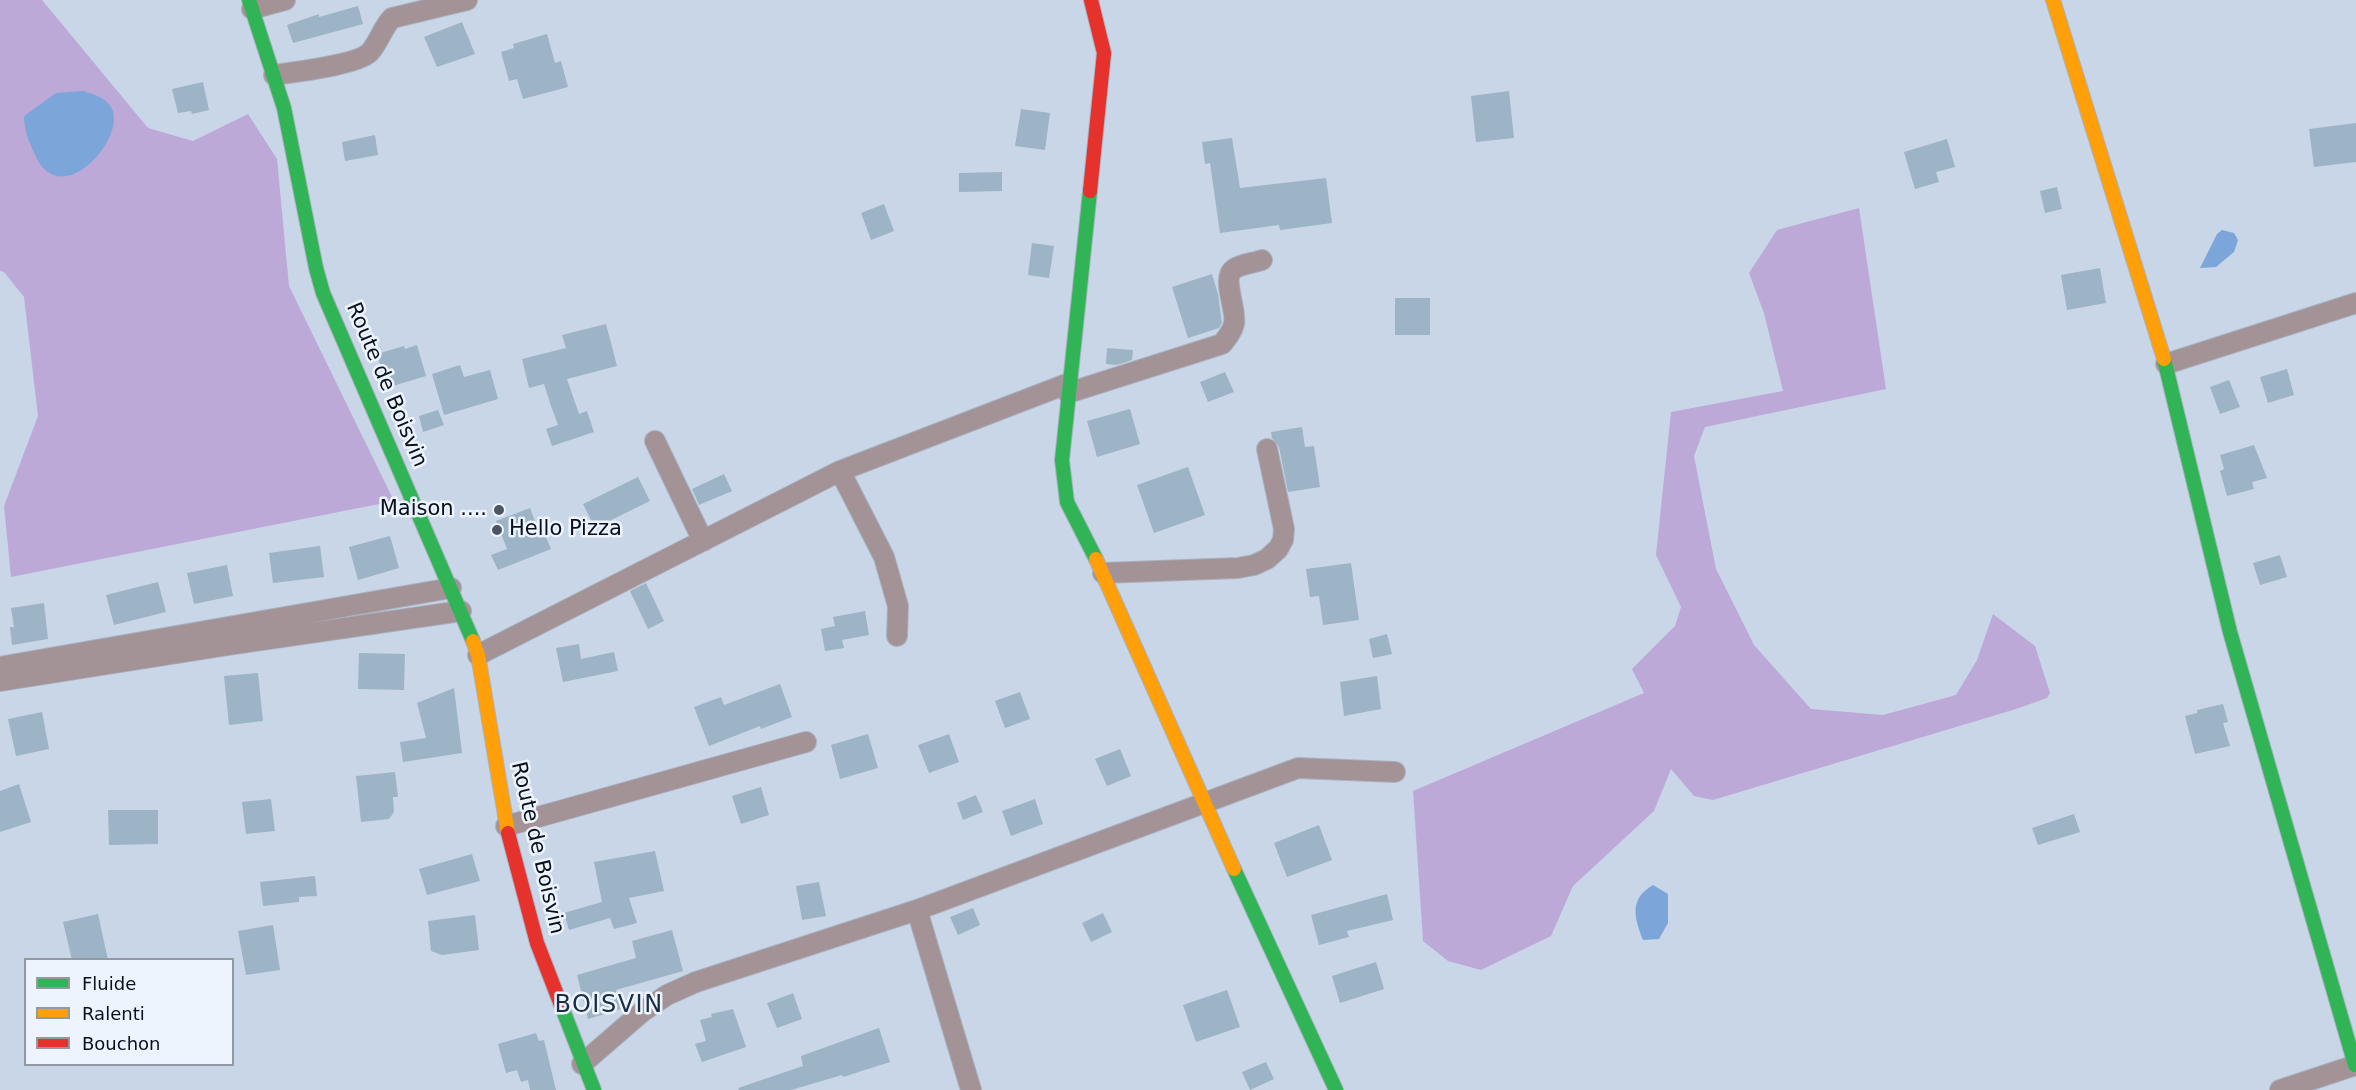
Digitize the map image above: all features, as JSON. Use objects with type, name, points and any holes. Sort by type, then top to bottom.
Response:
[{"type":"street","points":[[251,4],[285,0]]},
{"type":"street","points":[[274,75],[357,60],[371,51],[385,24],[392,18],[467,0]]},
{"type":"street","points":[[1091,0],[1104,53],[1062,460],[1067,502],[1103,573],[1203,803],[1336,1090]]},
{"type":"street","points":[[2053,0],[2166,364],[2230,632],[2355,1065],[2280,1090]]},
{"type":"street","name":"Route de Boisvin","points":[[251,4],[284,108],[323,293],[478,655],[506,826],[537,943],[594,1090]]},
{"type":"street","points":[[478,655],[840,471],[1069,388],[1222,344],[1228,337],[1234,317],[1228,281],[1230,274],[1235,268],[1262,260]]},
{"type":"street","points":[[2166,364],[2356,303]]},
{"type":"street","points":[[655,441],[702,541]]},
{"type":"street","points":[[1103,573],[1238,568],[1267,559],[1278,549],[1283,540],[1284,529],[1267,448]]},
{"type":"street","points":[[840,471],[884,557],[898,606],[897,636]]},
{"type":"street","points":[[0,667],[451,588]]},
{"type":"street","points":[[0,681],[461,611]]},
{"type":"street","points":[[506,826],[806,742]]},
{"type":"street","points":[[582,1064],[642,1012],[668,995],[696,982],[917,910],[1298,768],[1395,772]]},
{"type":"street","points":[[917,910],[971,1090]]},
{"type":"shaded area","points":[[0,0],[42,0],[148,128],[193,141],[248,114],[277,159],[289,286],[394,501],[11,577],[4,506],[38,416],[24,297],[4,272],[0,271]]},
{"type":"shaded area","points":[[1859,208],[1886,389],[1705,427],[1694,456],[1716,569],[1754,645],[1811,709],[1883,715],[1956,695],[1977,660],[1993,614],[2035,646],[2050,693],[2047,698],[2016,709],[1713,800],[1694,796],[1671,769],[1654,811],[1573,886],[1551,936],[1481,970],[1448,961],[1423,941],[1413,791],[1644,693],[1632,669],[1675,626],[1681,607],[1656,555],[1671,412],[1783,391],[1764,313],[1749,273],[1777,230]]},
{"type":"water","points":[[83,91],[102,98],[111,107],[114,120],[110,135],[102,150],[90,164],[75,173],[60,176],[46,171],[35,155],[29,140],[24,116],[56,93]]},
{"type":"water","points":[[2222,230],[2234,233],[2238,240],[2234,252],[2216,267],[2200,268],[2217,234]]},
{"type":"water","points":[[1653,885],[1668,894],[1668,923],[1659,939],[1643,940],[1637,924],[1637,902],[1645,890]]},
{"type":"building","points":[[358,6],[363,24],[293,43],[287,25],[319,14],[319,17]]},
{"type":"building","points":[[462,22],[475,54],[437,67],[424,37]]},
{"type":"building","points":[[547,34],[555,63],[561,61],[568,87],[523,99],[517,79],[509,81],[501,52],[514,48],[513,44]]},
{"type":"building","points":[[203,82],[209,110],[192,114],[191,111],[178,113],[172,89]]},
{"type":"building","points":[[1509,91],[1514,138],[1476,142],[1471,96]]},
{"type":"building","points":[[1021,109],[1050,113],[1045,150],[1015,146]]},
{"type":"building","points":[[2356,123],[2356,162],[2314,167],[2309,129]]},
{"type":"building","points":[[375,135],[378,155],[345,161],[342,142]]},
{"type":"building","points":[[1232,138],[1240,188],[1326,178],[1332,223],[1280,230],[1279,225],[1220,233],[1210,163],[1205,164],[1202,142]]},
{"type":"building","points":[[1947,139],[1955,167],[1936,172],[1939,182],[1915,189],[1904,152]]},
{"type":"building","points":[[1002,172],[1002,191],[959,192],[959,173]]},
{"type":"building","points":[[2057,187],[2062,209],[2045,213],[2040,191]]},
{"type":"building","points":[[884,204],[894,231],[871,240],[861,213]]},
{"type":"building","points":[[1032,243],[1054,246],[1049,278],[1028,275]]},
{"type":"building","points":[[2100,268],[2106,303],[2067,310],[2061,275]]},
{"type":"building","points":[[1212,274],[1218,294],[1222,323],[1219,328],[1188,338],[1172,287]]},
{"type":"building","points":[[1395,298],[1430,298],[1430,335],[1395,335]]},
{"type":"building","points":[[606,324],[617,366],[567,379],[579,414],[587,411],[594,432],[552,446],[546,429],[558,425],[544,384],[529,388],[522,359],[566,348],[562,335]]},
{"type":"building","points":[[417,345],[426,376],[393,386],[392,380],[385,382],[377,354],[404,346],[405,349]]},
{"type":"building","points":[[1107,348],[1133,350],[1132,360],[1117,365],[1106,364]]},
{"type":"building","points":[[460,365],[464,377],[490,370],[498,399],[444,415],[432,374]]},
{"type":"building","points":[[2287,369],[2294,395],[2268,403],[2260,377]]},
{"type":"building","points":[[1225,372],[1234,392],[1208,402],[1200,382]]},
{"type":"building","points":[[2229,380],[2240,407],[2220,414],[2210,387]]},
{"type":"building","points":[[1130,409],[1140,444],[1097,457],[1087,421]]},
{"type":"building","points":[[438,410],[444,425],[423,432],[419,416]]},
{"type":"building","points":[[1302,427],[1305,447],[1314,446],[1320,487],[1288,492],[1279,447],[1272,438],[1271,432]]},
{"type":"building","points":[[2254,445],[2267,478],[2252,482],[2254,489],[2227,496],[2220,471],[2224,469],[2220,455]]},
{"type":"building","points":[[1188,467],[1205,515],[1154,533],[1137,485]]},
{"type":"building","points":[[724,474],[732,491],[699,505],[692,489]]},
{"type":"building","points":[[638,477],[650,501],[595,528],[583,504]]},
{"type":"building","points":[[530,508],[539,532],[543,530],[551,549],[498,570],[491,555],[507,549],[496,521]]},
{"type":"building","points":[[390,536],[399,568],[358,580],[349,547]]},
{"type":"building","points":[[320,546],[324,577],[273,583],[269,553]]},
{"type":"building","points":[[2280,555],[2287,577],[2260,585],[2253,563]]},
{"type":"building","points":[[1351,563],[1359,620],[1323,625],[1319,596],[1310,597],[1306,569]]},
{"type":"building","points":[[227,565],[233,596],[194,604],[187,573]]},
{"type":"building","points":[[158,582],[166,612],[114,625],[106,595]]},
{"type":"building","points":[[646,583],[664,621],[648,629],[630,591]]},
{"type":"building","points":[[44,603],[48,639],[12,645],[10,627],[14,627],[11,608]]},
{"type":"building","points":[[865,611],[869,635],[842,640],[844,648],[825,651],[821,629],[835,626],[833,617]]},
{"type":"building","points":[[1387,634],[1392,654],[1373,658],[1369,639]]},
{"type":"building","points":[[579,644],[581,659],[614,652],[618,671],[563,682],[556,648]]},
{"type":"building","points":[[359,653],[405,654],[404,690],[358,689]]},
{"type":"building","points":[[258,673],[263,721],[229,725],[224,676]]},
{"type":"building","points":[[1377,676],[1381,709],[1344,716],[1340,682]]},
{"type":"building","points":[[780,684],[792,717],[761,729],[760,726],[709,746],[694,707],[721,697],[724,705]]},
{"type":"building","points":[[454,688],[462,753],[403,762],[400,742],[426,738],[417,703]]},
{"type":"building","points":[[1020,692],[1030,719],[1005,728],[995,701]]},
{"type":"building","points":[[2223,704],[2228,722],[2223,723],[2230,746],[2195,754],[2185,716],[2197,713],[2197,710]]},
{"type":"building","points":[[42,712],[49,749],[16,756],[8,719]]},
{"type":"building","points":[[868,734],[878,768],[840,779],[831,745]]},
{"type":"building","points":[[949,734],[959,762],[929,773],[918,745]]},
{"type":"building","points":[[1120,749],[1131,776],[1107,786],[1095,759]]},
{"type":"building","points":[[395,772],[398,797],[393,797],[394,812],[389,819],[361,822],[356,776]]},
{"type":"building","points":[[19,784],[31,822],[0,832],[0,791]]},
{"type":"building","points":[[761,787],[769,815],[741,824],[732,796]]},
{"type":"building","points":[[976,795],[983,812],[963,820],[957,803]]},
{"type":"building","points":[[271,799],[275,831],[246,834],[242,802]]},
{"type":"building","points":[[1035,799],[1043,824],[1011,836],[1002,811]]},
{"type":"building","points":[[108,810],[158,810],[158,844],[109,845]]},
{"type":"building","points":[[2074,814],[2080,832],[2038,845],[2032,828]]},
{"type":"building","points":[[1319,825],[1332,860],[1287,877],[1274,843]]},
{"type":"building","points":[[655,851],[664,891],[629,898],[637,923],[614,929],[610,918],[569,930],[564,913],[602,902],[594,862]]},
{"type":"building","points":[[472,854],[480,881],[427,895],[419,869]]},
{"type":"building","points":[[315,876],[317,896],[299,897],[299,902],[263,906],[260,882]]},
{"type":"building","points":[[819,882],[826,916],[802,920],[796,886]]},
{"type":"building","points":[[1387,894],[1393,920],[1347,931],[1349,937],[1319,945],[1311,915]]},
{"type":"building","points":[[973,908],[980,925],[958,935],[950,917]]},
{"type":"building","points":[[1103,913],[1112,932],[1091,942],[1082,923]]},
{"type":"building","points":[[98,914],[108,958],[72,958],[63,922]]},
{"type":"building","points":[[475,915],[479,950],[442,955],[431,951],[428,921]]},
{"type":"building","points":[[273,925],[280,970],[246,975],[238,931]]},
{"type":"building","points":[[672,930],[683,971],[616,990],[621,1009],[588,1019],[577,975],[636,958],[632,941]]},
{"type":"building","points":[[1376,962],[1384,989],[1340,1003],[1332,976]]},
{"type":"building","points":[[1227,990],[1240,1027],[1196,1042],[1183,1005]]},
{"type":"building","points":[[793,993],[802,1019],[777,1028],[767,1003]]},
{"type":"building","points":[[733,1009],[746,1047],[702,1062],[695,1044],[706,1041],[700,1020],[712,1017],[711,1014]]},
{"type":"building","points":[[879,1028],[890,1062],[791,1090],[739,1090],[738,1088],[803,1066],[801,1056]]},
{"type":"building","points":[[536,1033],[539,1041],[544,1040],[556,1090],[530,1090],[528,1080],[521,1082],[517,1070],[506,1073],[498,1044]]},
{"type":"building","points":[[1266,1062],[1274,1079],[1250,1090],[1242,1072]]},
{"type":"traffic: fast","points":[[249,0],[284,108],[323,293],[473,641]]},
{"type":"traffic: fast","points":[[1090,191],[1062,460],[1067,502],[1096,559]]},
{"type":"traffic: fast","points":[[2164,359],[2230,632],[2355,1065]]},
{"type":"traffic: fast","points":[[1234,869],[1336,1090]]},
{"type":"traffic: fast","points":[[561,1005],[594,1090]]},
{"type":"traffic: slow","points":[[2053,0],[2164,359]]},
{"type":"traffic: slow","points":[[1096,559],[1234,869]]},
{"type":"traffic: slow","points":[[473,641],[478,655],[508,833]]},
{"type":"traffic: jam","points":[[1090,191],[1104,53],[1091,0]]},
{"type":"traffic: jam","points":[[508,833],[537,943],[561,1005]]},
{"type":"place","name":"Maison ....","points":[[499,510]]},
{"type":"place","name":"Hello Pizza","points":[[497,530]]},
{"type":"district","name":"BOISVIN","points":[[609,1006]]}]
